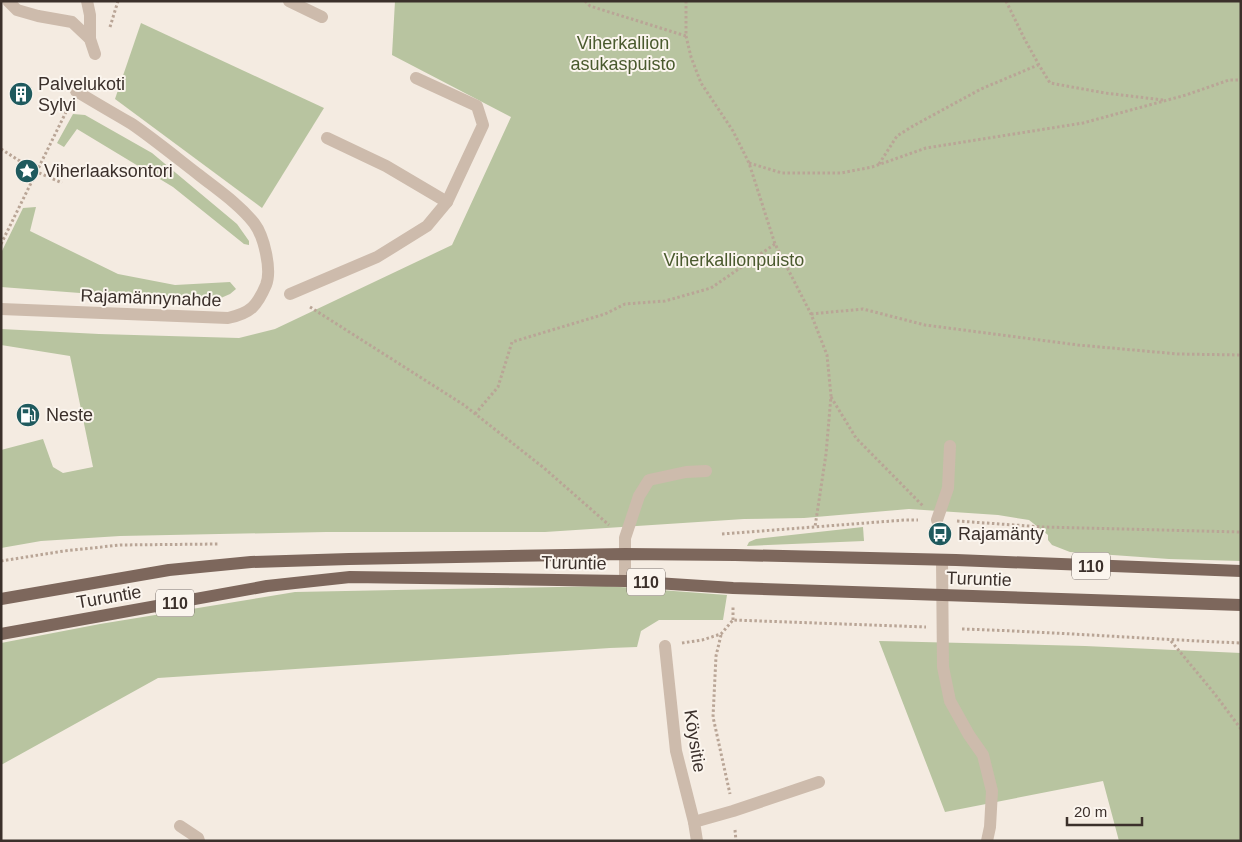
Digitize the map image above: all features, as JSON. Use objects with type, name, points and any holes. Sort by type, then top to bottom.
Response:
[{"type":"main road","name":"Turuntie","points":[[1,599],[169,570],[251,562],[350,558],[625,554],[735,555],[942,560],[1241,571]]},
{"type":"main road","name":"Turuntie","points":[[1,634],[267,586],[350,577],[625,581],[733,588],[1241,605]]},
{"type":"street","points":[[8,1],[17,10],[72,22],[90,39]]},
{"type":"street","points":[[88,1],[90,39],[95,54]]},
{"type":"street","points":[[289,1],[322,17]]},
{"type":"street","points":[[290,294],[377,257],[427,226],[446,202],[483,125],[476,106],[416,78]]},
{"type":"street","name":"Rajamännynahde","points":[[1,310],[228,318],[241,315],[254,306],[268,280],[267,260],[262,238],[254,224],[234,202],[133,125],[76,91]]},
{"type":"street","points":[[327,138],[386,166],[446,202]]},
{"type":"street","points":[[937,520],[948,488],[950,446]]},
{"type":"street","points":[[625,581],[625,538],[639,496],[649,480],[686,472],[706,471]]},
{"type":"street","points":[[942,560],[943,667],[950,701],[983,755],[992,791],[990,827],[987,841]]},
{"type":"street","name":"Köysitie","points":[[665,646],[676,750],[697,841]]},
{"type":"street","points":[[694,822],[820,782]]},
{"type":"street","points":[[180,826],[198,838],[199,841]]},
{"type":"path","points":[[585,1],[590,6],[686,36]]},
{"type":"path","points":[[686,1],[686,36],[691,57],[701,83],[732,131],[749,163],[775,244],[811,314],[826,355],[831,396],[826,454],[815,527]]},
{"type":"path","points":[[1007,2],[1050,83],[1105,93],[1166,100]]},
{"type":"path","points":[[879,164],[897,136],[913,126],[981,90],[1039,65]]},
{"type":"path","points":[[749,163],[782,173],[841,173],[879,164],[926,148],[1083,123],[1186,95],[1229,80],[1241,80]]},
{"type":"path","points":[[1,244],[76,91]]},
{"type":"path","points":[[1,149],[37,172],[62,183]]},
{"type":"path","points":[[475,414],[498,387],[512,342],[605,314],[625,304],[665,301],[711,288],[775,244]]},
{"type":"path","points":[[290,294],[464,405],[544,468],[625,538]]},
{"type":"path","points":[[811,314],[863,309],[925,325],[1078,345],[1178,354],[1241,355]]},
{"type":"path","points":[[831,396],[856,438],[937,520]]},
{"type":"path","points":[[721,634],[716,656],[713,717],[733,811],[736,841]]},
{"type":"path","points":[[1171,640],[1241,729]]},
{"type":"green space","name":"Viherkallionpuisto","points":[[395,1],[1241,1],[1241,561],[1169,559],[1070,552],[1052,545],[1048,540],[1048,535],[1029,520],[998,515],[909,509],[804,518],[744,519],[545,532],[326,532],[120,536],[41,541],[1,548],[1,450],[43,439],[53,467],[63,473],[93,467],[70,356],[1,345],[1,329],[239,338],[275,329],[452,245],[511,117],[392,55]]},
{"type":"green space","points":[[141,23],[324,108],[262,208],[115,99]]},
{"type":"green space","points":[[73,114],[85,115],[152,153],[237,224],[249,241],[249,245],[244,244],[173,187],[77,129],[64,147],[57,143]]},
{"type":"green space","points":[[36,207],[30,231],[118,274],[175,285],[230,282],[236,289],[230,294],[214,301],[1,287],[1,253],[23,208]]},
{"type":"green space","points":[[863,527],[864,541],[747,546],[749,542],[756,539]]},
{"type":"green space","points":[[607,586],[727,595],[723,620],[659,620],[641,631],[637,647],[158,678],[1,765],[1,643],[100,624],[295,592]]},
{"type":"green space","points":[[879,641],[1085,646],[1241,653],[1241,841],[1119,841],[1103,781],[945,812]]},
{"type":"place","name":"Palvelukoti Sylvi","points":[[21,94]]},
{"type":"place","name":"Viherlaaksontori","points":[[27,171]]},
{"type":"place","name":"Neste","points":[[28,415]]},
{"type":"place","name":"Rajamänty","points":[[940,534]]},
{"type":"park label","name":"Viherkallion asukaspuisto","points":[[623,53]]}]
